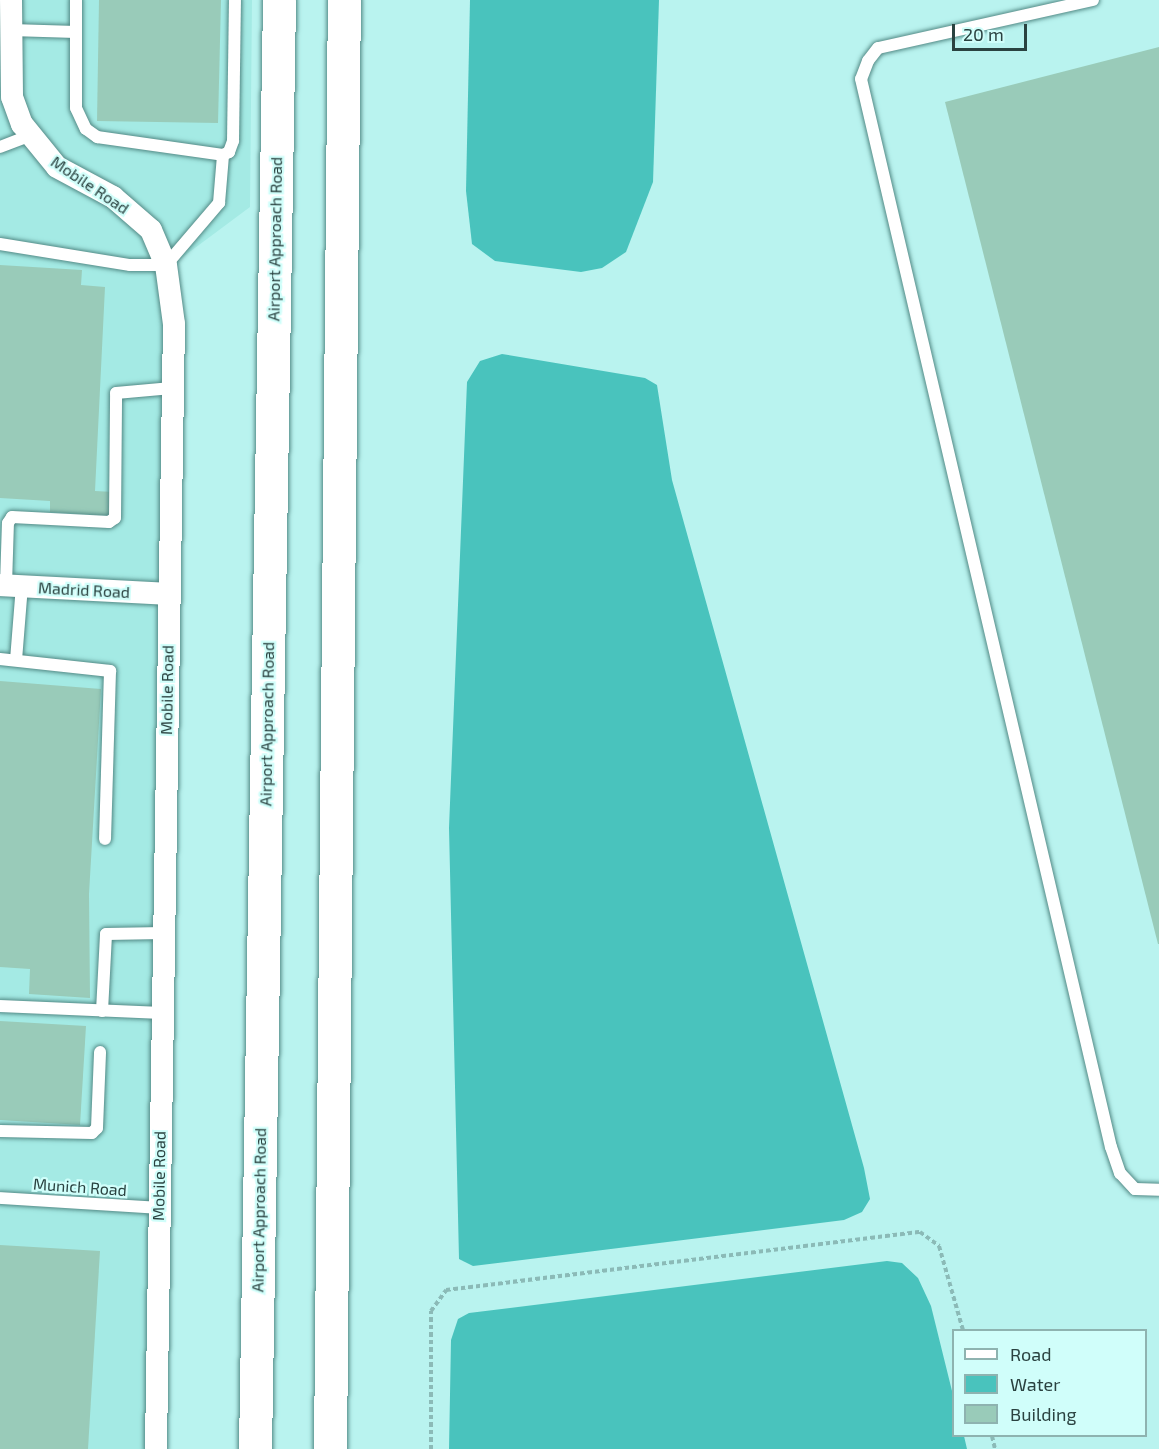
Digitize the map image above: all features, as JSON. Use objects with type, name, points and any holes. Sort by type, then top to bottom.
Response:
[{"type":"main road","name":"Airport Approach Road","points":[[255,1449],[279,0]]},
{"type":"main road","points":[[330,1449],[344,0]]},
{"type":"street","name":"Mobile Road","points":[[11,0],[12,97],[29,136],[57,167],[113,197],[151,230],[166,265],[174,324],[156,1449]]},
{"type":"street","name":"Madrid Road","points":[[9,585],[169,594]]},
{"type":"lane","points":[[75,0],[76,108],[86,129],[97,137],[223,155]]},
{"type":"lane","points":[[0,244],[130,265],[166,265],[219,203],[223,155],[233,141],[235,0]]},
{"type":"lane","points":[[1093,0],[878,48],[868,61],[861,79],[1111,1147],[1120,1173],[1135,1189],[1159,1190]]},
{"type":"lane","points":[[11,30],[76,32]]},
{"type":"lane","points":[[0,147],[29,136]]},
{"type":"lane","points":[[16,660],[4,523],[18,516],[113,521],[116,393],[172,388]]},
{"type":"lane","points":[[0,659],[106,668],[112,675],[105,839]]},
{"type":"lane","points":[[102,1011],[106,934],[163,933]]},
{"type":"lane","points":[[0,1006],[162,1013]]},
{"type":"lane","points":[[0,1131],[92,1133],[97,1128],[100,1052]]},
{"type":"lane","name":"Munich Road","points":[[0,1198],[159,1208]]},
{"type":"path","points":[[430,1449],[431,1311],[446,1290],[920,1232],[939,1246],[963,1329]]},
{"type":"shaded area","points":[[0,0],[252,0],[250,207],[168,268],[153,1449],[0,1449]]},
{"type":"water","points":[[470,0],[659,0],[653,182],[626,252],[602,268],[581,272],[495,261],[472,244],[466,191]]},
{"type":"water","points":[[502,354],[645,378],[657,385],[672,480],[864,1168],[870,1199],[862,1212],[844,1220],[473,1266],[459,1259],[449,828],[467,382],[480,361]]},
{"type":"water","points":[[887,1261],[902,1263],[918,1278],[931,1306],[952,1391],[952,1437],[964,1437],[967,1449],[449,1449],[451,1340],[458,1319],[469,1313]]},
{"type":"building","points":[[99,0],[221,0],[218,123],[97,121]]},
{"type":"building","points":[[1159,47],[1159,944],[1158,944],[945,102]]},
{"type":"building","points":[[0,265],[82,270],[81,285],[105,287],[95,491],[114,492],[112,516],[50,512],[50,501],[0,498]]},
{"type":"building","points":[[0,681],[101,689],[89,894],[90,998],[29,994],[30,969],[0,967]]},
{"type":"building","points":[[0,1021],[86,1026],[80,1125],[0,1120]]},
{"type":"building","points":[[0,1245],[100,1251],[88,1449],[0,1449]]}]
